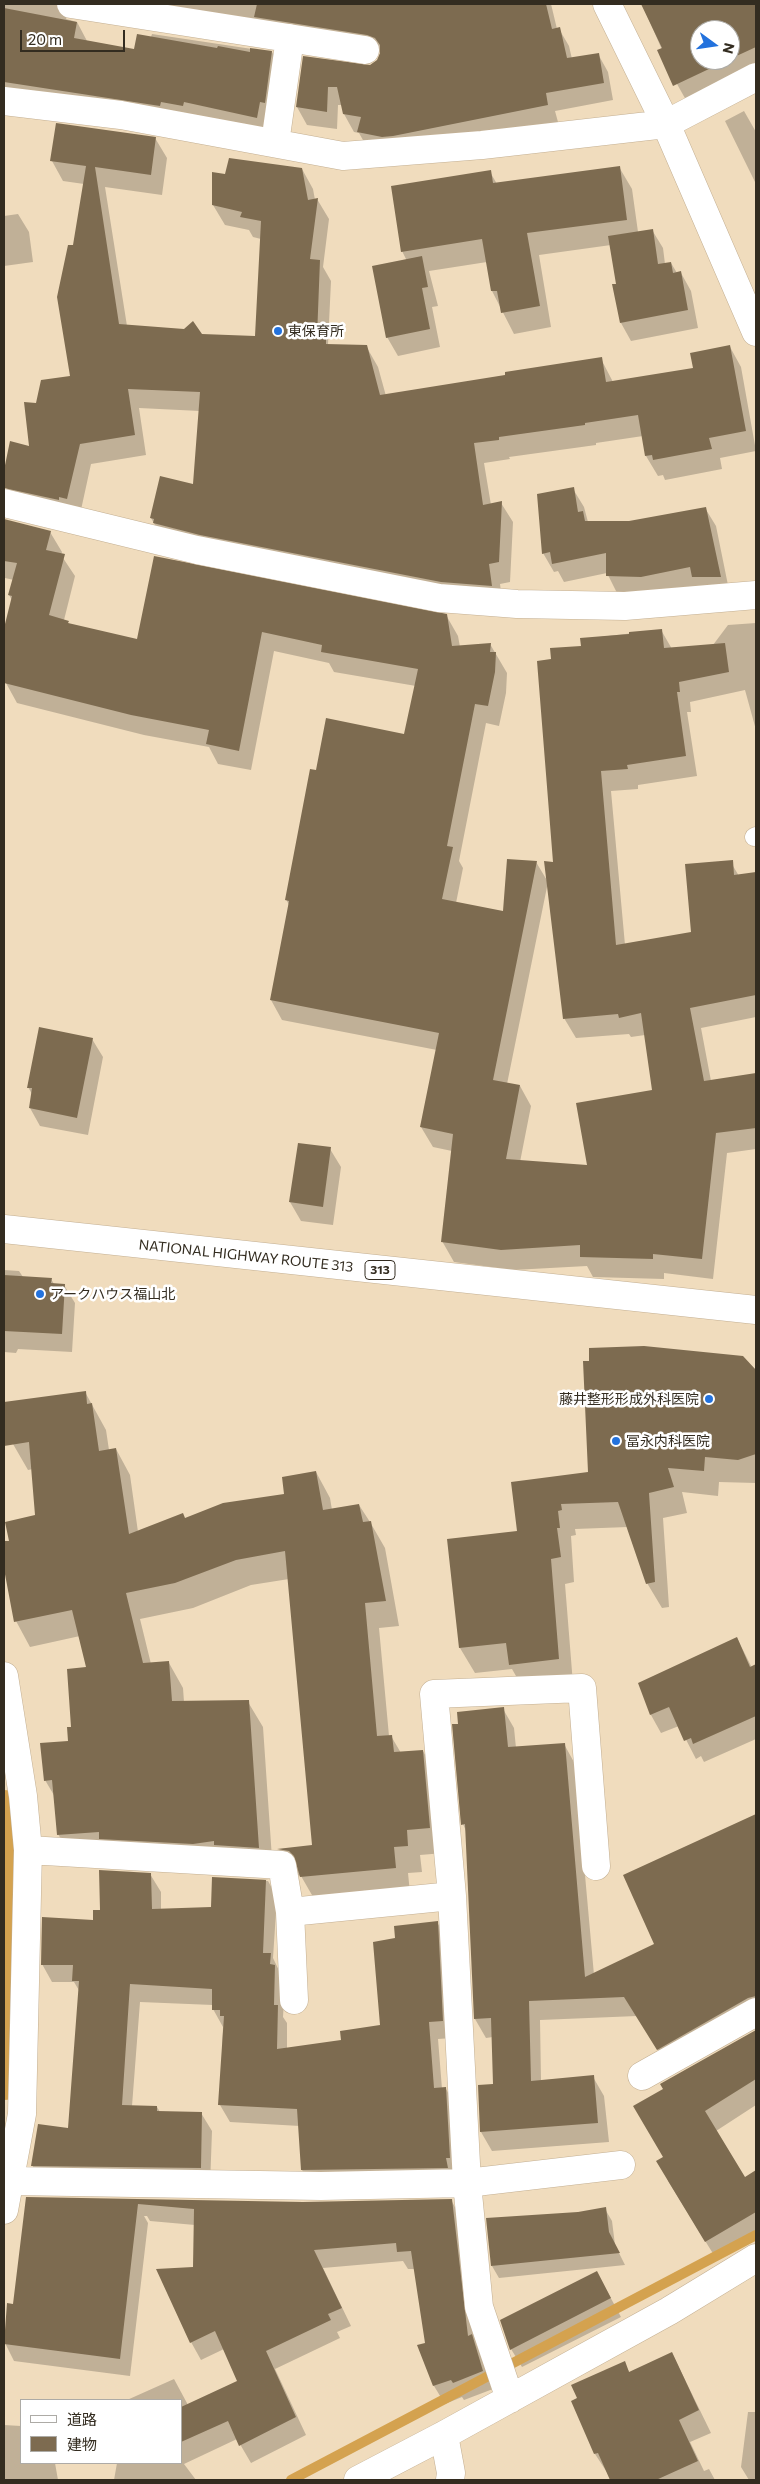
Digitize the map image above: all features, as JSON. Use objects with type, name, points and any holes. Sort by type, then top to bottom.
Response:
[{"type":"main road","points":[[71,4],[365,50]]},
{"type":"main road","points":[[607,4],[666,124],[756,332]]},
{"type":"main road","points":[[275,143],[290,38]]},
{"type":"main road","points":[[4,101],[121,116],[343,156],[482,145],[666,124],[756,77]]},
{"type":"main road","points":[[4,503],[197,550],[439,598],[517,604],[625,606],[756,595]]},
{"type":"main road","name":"NATIONAL HIGHWAY ROUTE 313","points":[[4,1229],[756,1310]]},
{"type":"main road","points":[[4,1676],[12,1714],[28,1850],[22,2114],[11,2181],[4,2210]]},
{"type":"main road","points":[[508,2393],[479,2307],[467,2183],[452,1896],[434,1694],[582,1688],[596,1866]]},
{"type":"main road","points":[[28,1850],[282,1865],[290,1912],[294,2000]]},
{"type":"main road","points":[[290,1912],[452,1896]]},
{"type":"main road","points":[[642,2076],[756,2012]]},
{"type":"main road","points":[[11,2181],[321,2186],[467,2183],[620,2164]]},
{"type":"main road","points":[[358,2480],[444,2435],[508,2393],[668,2311],[756,2258]]},
{"type":"main road","points":[[444,2435],[451,2473],[450,2480]]},
{"type":"building","points":[[257,4],[546,4],[552,29],[560,27],[567,58],[599,53],[604,83],[546,93],[548,105],[393,136],[382,137],[357,132],[361,117],[343,114],[337,87],[328,87],[327,112],[296,107],[303,56],[370,65],[377,60],[380,53],[380,45],[375,38],[367,35],[254,17]]},
{"type":"building","points":[[641,4],[756,4],[756,47],[740,54],[740,20],[690,20],[690,70],[707,70],[673,86],[657,50],[662,48]]},
{"type":"building","points":[[4,8],[77,22],[74,38],[134,49],[137,34],[217,48],[218,46],[250,52],[250,48],[272,51],[265,103],[260,102],[257,118],[184,102],[183,106],[161,102],[160,106],[4,82]]},
{"type":"building","points":[[56,123],[156,137],[151,175],[95,167],[119,324],[184,329],[193,321],[202,334],[255,336],[261,221],[240,217],[242,212],[212,205],[212,172],[225,174],[229,158],[302,168],[308,200],[318,198],[310,259],[320,260],[317,337],[326,337],[326,344],[367,345],[380,395],[505,375],[505,372],[602,357],[606,382],[693,368],[690,353],[730,345],[746,431],[709,438],[712,449],[653,460],[652,455],[645,456],[638,415],[585,423],[585,425],[499,437],[499,440],[474,443],[483,505],[502,501],[499,562],[489,564],[492,586],[441,582],[200,535],[153,523],[154,519],[150,518],[160,476],[193,484],[200,392],[128,389],[135,435],[80,444],[67,499],[59,497],[59,500],[4,488],[4,470],[10,441],[29,446],[24,402],[36,403],[41,380],[70,376],[57,297],[68,245],[73,245],[86,166],[50,161]]},
{"type":"building","points":[[620,166],[627,220],[527,233],[540,306],[501,313],[497,291],[491,291],[482,239],[401,252],[391,186],[491,170],[493,183]]},
{"type":"building","points":[[653,229],[658,264],[671,262],[673,273],[681,271],[688,310],[620,323],[612,284],[616,284],[608,236]]},
{"type":"building","points":[[422,256],[428,287],[422,288],[430,329],[386,338],[372,266]]},
{"type":"building","points":[[574,487],[578,512],[583,511],[585,521],[629,521],[706,507],[721,577],[692,577],[690,567],[641,577],[606,576],[606,553],[552,564],[550,552],[542,554],[537,494]]},
{"type":"building","points":[[4,519],[51,531],[46,550],[65,554],[49,615],[69,621],[68,623],[137,639],[154,556],[447,614],[452,646],[491,643],[490,652],[496,652],[495,672],[488,706],[475,704],[447,846],[453,847],[442,899],[503,911],[507,859],[537,861],[493,1080],[520,1085],[506,1159],[587,1165],[576,1103],[652,1090],[641,1013],[619,1018],[618,1014],[563,1019],[544,861],[553,862],[537,661],[551,659],[550,648],[581,646],[580,638],[629,634],[629,632],[662,629],[664,648],[725,643],[729,672],[679,682],[680,692],[677,692],[686,756],[627,765],[628,769],[601,771],[616,945],[691,932],[685,864],[733,860],[734,875],[756,872],[756,995],[690,1008],[704,1081],[756,1073],[756,1128],[716,1133],[702,1259],[653,1254],[653,1259],[580,1257],[580,1245],[501,1250],[441,1242],[453,1134],[420,1127],[439,1033],[270,1000],[289,901],[285,900],[310,769],[316,770],[326,718],[404,734],[418,669],[321,652],[322,645],[262,632],[239,751],[206,744],[209,730],[131,715],[4,683],[4,628],[12,596],[8,595],[17,563],[4,561]]},
{"type":"building","points":[[39,1027],[93,1038],[77,1118],[29,1108],[32,1088],[27,1088]]},
{"type":"building","points":[[298,1143],[331,1147],[323,1207],[289,1202]]},
{"type":"building","name":"アークハウス福山北","points":[[4,1275],[52,1278],[51,1283],[65,1284],[62,1334],[4,1331]]},
{"type":"building","points":[[644,1346],[743,1356],[756,1370],[756,1454],[738,1460],[705,1457],[704,1471],[668,1468],[674,1487],[649,1493],[655,1582],[646,1584],[618,1502],[561,1504],[562,1510],[558,1511],[560,1528],[557,1528],[561,1557],[551,1559],[559,1659],[509,1665],[506,1643],[459,1648],[447,1539],[517,1531],[511,1482],[588,1472],[583,1361],[589,1361],[589,1348]]},
{"type":"building","points":[[86,1391],[87,1404],[92,1403],[99,1451],[116,1448],[129,1534],[183,1513],[185,1518],[223,1503],[284,1494],[282,1477],[316,1471],[323,1510],[359,1504],[363,1522],[371,1521],[386,1601],[365,1603],[377,1736],[392,1735],[394,1752],[423,1750],[430,1828],[407,1830],[408,1846],[394,1847],[396,1868],[300,1877],[294,1856],[289,1851],[277,1849],[312,1845],[285,1551],[236,1560],[175,1583],[126,1593],[143,1663],[169,1661],[172,1701],[249,1700],[259,1848],[214,1845],[214,1841],[193,1844],[99,1839],[99,1832],[57,1835],[52,1780],[44,1781],[40,1743],[68,1741],[67,1727],[71,1727],[67,1669],[86,1667],[72,1610],[14,1622],[4,1569],[4,1541],[9,1541],[5,1522],[35,1515],[29,1442],[4,1446],[4,1402]]},
{"type":"building","points":[[737,1637],[750,1667],[756,1664],[756,1716],[693,1744],[691,1738],[684,1741],[669,1707],[650,1715],[638,1683]]},
{"type":"building","points":[[504,1707],[508,1747],[565,1743],[585,1977],[654,1944],[623,1875],[756,1814],[756,1996],[748,1998],[657,2050],[624,1997],[529,2001],[531,2081],[594,2075],[598,2123],[480,2132],[478,2085],[493,2084],[491,2018],[474,2019],[465,1824],[461,1825],[452,1724],[458,1724],[457,1712]]},
{"type":"building","points":[[99,1870],[151,1873],[152,1909],[211,1907],[212,1877],[269,1880],[266,1880],[263,1953],[271,1953],[270,1964],[275,1965],[274,2005],[278,2005],[277,2049],[341,2040],[340,2031],[380,2025],[373,1942],[395,1938],[394,1926],[438,1921],[443,2021],[429,2022],[434,2088],[446,2087],[450,2158],[446,2158],[448,2168],[301,2170],[297,2109],[218,2105],[224,2016],[220,2016],[220,2010],[212,2010],[212,1989],[130,1984],[122,2105],[157,2106],[157,2111],[202,2112],[201,2168],[31,2166],[38,2124],[68,2128],[79,1981],[72,1981],[73,1965],[41,1965],[42,1917],[93,1920],[93,1910],[100,1910]]},
{"type":"building","points":[[756,2030],[756,2079],[705,2111],[745,2177],[756,2170],[756,2212],[705,2242],[656,2161],[663,2157],[633,2106],[663,2089],[660,2084]]},
{"type":"building","points":[[26,2197],[303,2202],[452,2199],[468,2336],[472,2334],[483,2371],[453,2383],[451,2380],[433,2386],[417,2345],[425,2343],[411,2251],[397,2252],[396,2243],[314,2250],[342,2308],[328,2314],[331,2320],[266,2351],[296,2417],[239,2446],[228,2421],[182,2442],[182,2407],[237,2381],[215,2331],[190,2343],[156,2269],[193,2267],[194,2209],[138,2204],[120,2359],[4,2344],[7,2303],[13,2304]]},
{"type":"building","points":[[606,2207],[609,2232],[620,2253],[491,2266],[486,2218],[578,2212]]},
{"type":"building","points":[[597,2271],[611,2298],[510,2350],[500,2320]]},
{"type":"building","points":[[672,2352],[699,2410],[679,2420],[698,2461],[656,2480],[610,2480],[598,2453],[594,2454],[571,2401],[577,2398],[571,2385],[625,2361],[629,2372]]},
{"type":"waterway","points":[[4,1809],[7,1855],[4,2081]]},
{"type":"waterway","points":[[291,2480],[756,2235]]},
{"type":"place","name":"東保育所","points":[[278,331]]},
{"type":"place","name":"アークハウス福山北","points":[[40,1294]]},
{"type":"place","name":"藤井整形形成外科医院","points":[[709,1399]]},
{"type":"place","name":"冨永内科医院","points":[[616,1441]]}]
